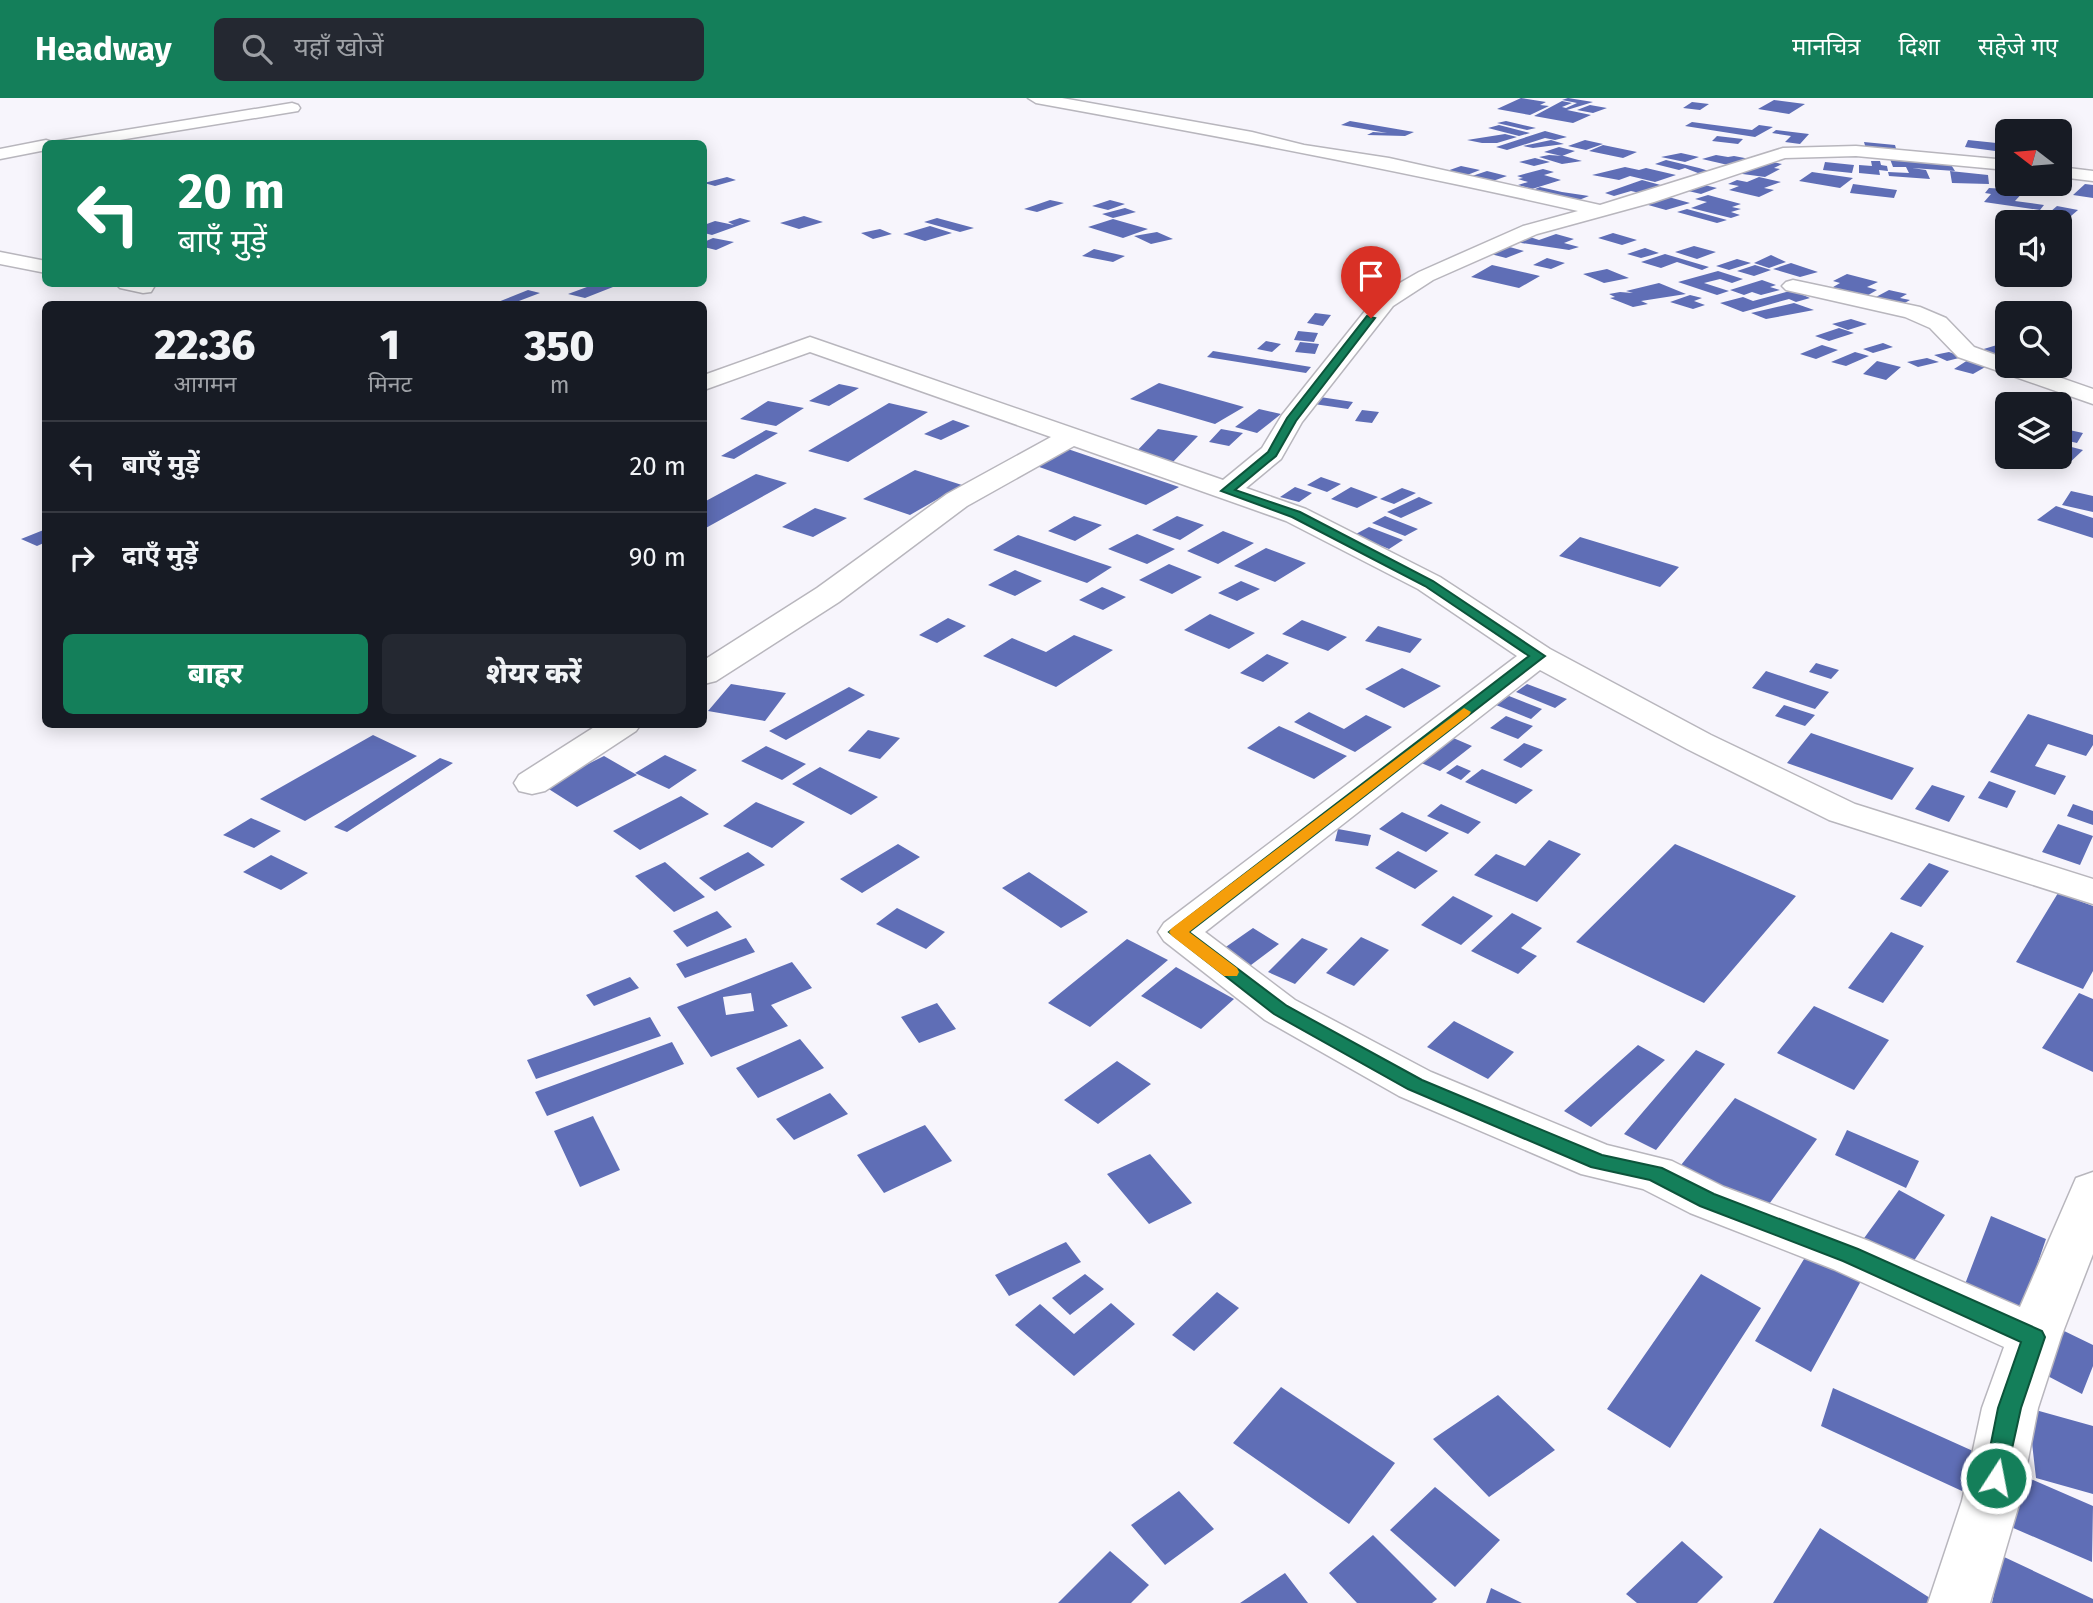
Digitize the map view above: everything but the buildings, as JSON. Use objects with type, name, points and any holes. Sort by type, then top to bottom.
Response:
[{"type":"street","points":[[1036,98],[1252,137],[1304,150],[1389,163],[1600,210]]},
{"type":"street","points":[[84,140],[292,108]]},
{"type":"street","points":[[0,153],[42,146]]},
{"type":"street","points":[[1226,491],[1272,453],[1291,420],[1385,301],[1426,276],[1530,230],[1730,172],[1783,152],[1799,150],[1889,153],[1995,165]]},
{"type":"street","points":[[2072,173],[2093,176]]},
{"type":"street","points":[[0,258],[42,266]]},
{"type":"street","points":[[1793,286],[1912,312],[1938,323],[1966,352],[2093,397]]},
{"type":"street","points":[[707,382],[810,344],[1296,515],[1429,583],[1538,656],[1699,742],[1842,812],[2093,892]]},
{"type":"street","points":[[707,672],[828,595],[957,500],[1071,437]]},
{"type":"street","points":[[1538,656],[1178,932],[1280,1010],[1415,1084],[1598,1161],[1655,1174],[1707,1200],[1851,1255],[2034,1337]]},
{"type":"street","points":[[532,783],[618,728]]},
{"type":"street","points":[[1959,1603],[1991,1501],[2010,1408],[2034,1337],[2093,1191]]},
{"type":"slow traffic","points":[[1231,972],[1178,932],[1464,712]]},
{"type":"route","points":[[1371,318],[1291,420],[1272,453],[1226,491],[1296,515],[1429,583],[1538,656],[1178,932],[1280,1010],[1415,1084],[1598,1161],[1655,1174],[1707,1200],[1851,1255],[2034,1337],[2010,1408],[1996,1478]]}]
